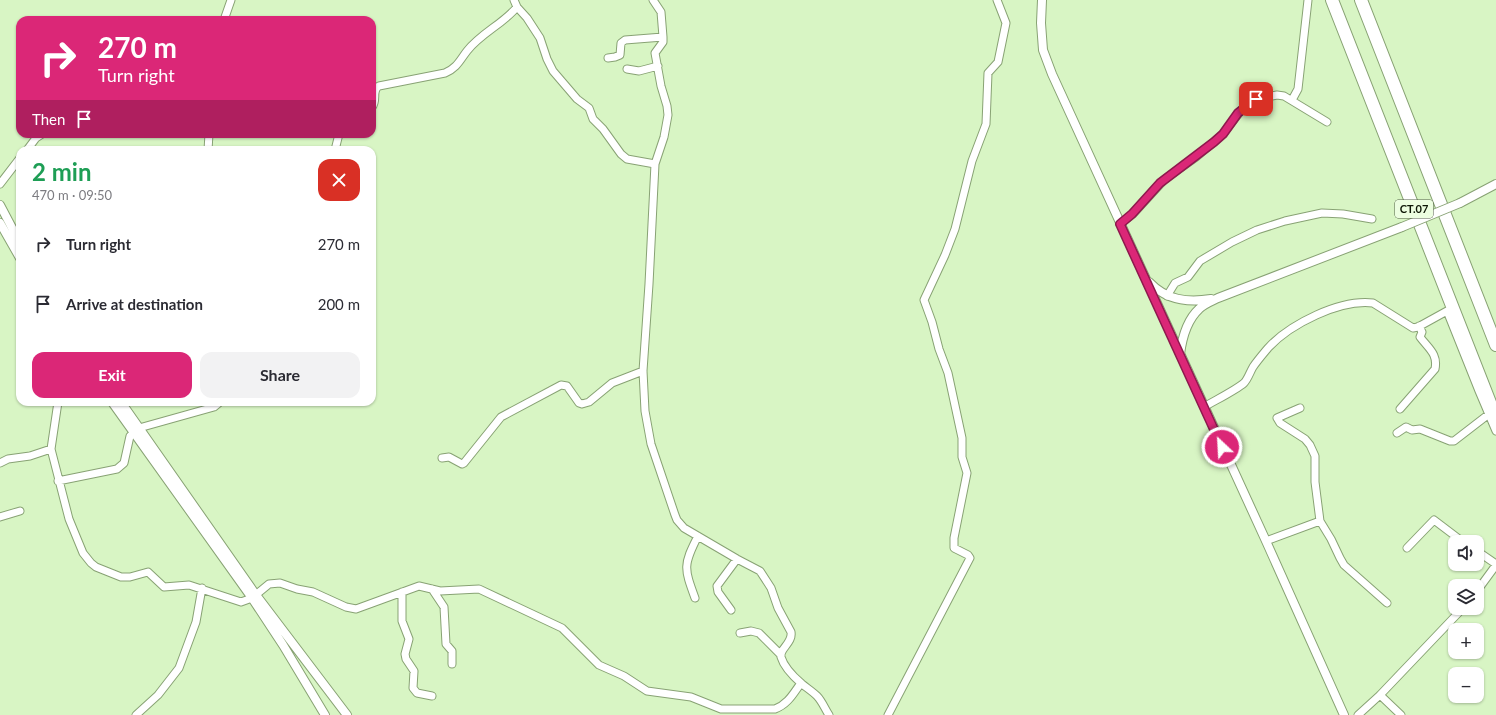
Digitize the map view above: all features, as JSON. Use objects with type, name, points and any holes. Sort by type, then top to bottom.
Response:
[{"type":"highway","name":"CT.07","points":[[1332,0],[1492,416]]},
{"type":"highway","name":"CT.07","points":[[1361,0],[1496,345]]},
{"type":"street","points":[[225,16],[231,0]]},
{"type":"street","points":[[514,0],[517,7],[527,18],[540,38],[553,71],[576,99],[589,108],[593,119],[603,129],[621,154],[627,159],[655,164]]},
{"type":"street","points":[[653,0],[661,12],[663,36],[662,42],[656,53],[661,86],[668,115],[664,137],[655,164],[643,371],[645,418],[653,451],[677,520],[684,528],[760,571],[772,588],[776,604],[792,636],[781,655]]},
{"type":"street","points":[[888,715],[970,558],[968,555],[954,548],[955,531],[967,473],[962,457],[962,438],[948,372],[939,349],[932,322],[924,300],[945,255],[955,229],[972,161],[986,124],[988,73],[998,62],[1006,23],[997,0]]},
{"type":"street","points":[[1042,0],[1041,23],[1043,50],[1052,74],[1266,540],[1344,715]]},
{"type":"street","points":[[1292,100],[1298,89],[1308,0]]},
{"type":"street","points":[[376,88],[379,86],[445,73],[452,70],[458,65],[469,48],[488,31],[510,15],[517,7]]},
{"type":"street","points":[[608,58],[615,58],[620,55],[621,43],[625,40],[663,36]]},
{"type":"street","points":[[627,69],[639,71],[658,66]]},
{"type":"street","points":[[1120,224],[1132,214],[1165,179],[1196,157],[1223,134],[1243,108],[1256,99],[1277,95],[1284,96],[1327,122]]},
{"type":"street","points":[[0,184],[16,163]]},
{"type":"street","points":[[1180,355],[1184,335],[1195,313],[1200,308],[1218,298],[1402,227],[1460,203],[1496,184]]},
{"type":"street","points":[[0,206],[16,236]]},
{"type":"street","points":[[1167,296],[1175,283],[1188,277],[1200,261],[1232,242],[1257,230],[1285,221],[1322,213],[1343,214],[1372,219]]},
{"type":"street","points":[[0,223],[16,251]]},
{"type":"street","points":[[1144,277],[1152,286],[1167,296],[1186,301],[1218,298]]},
{"type":"street","points":[[1204,407],[1243,384],[1253,367],[1268,348],[1278,339],[1309,319],[1325,312],[1356,303],[1373,303],[1407,326],[1413,328],[1445,311],[1448,312],[1492,416],[1496,431]]},
{"type":"street","points":[[1400,409],[1435,369],[1437,362],[1436,357],[1420,337],[1422,332],[1419,326]]},
{"type":"street","points":[[442,458],[449,457],[462,464],[464,463],[501,417],[561,385],[567,386],[579,403],[586,404],[612,383],[643,371]]},
{"type":"street","points":[[57,406],[51,449],[58,481],[74,532],[87,558],[96,567],[125,578],[148,572],[164,587],[185,584],[202,588],[241,602],[254,597],[270,584],[275,582],[313,592],[346,607],[356,609],[418,586],[440,591],[474,589],[484,591],[562,628],[599,665],[624,676],[642,689],[691,698],[721,709],[775,709],[787,703],[801,683]]},
{"type":"street","points":[[115,406],[136,431],[254,597],[347,715]]},
{"type":"street","points":[[123,406],[136,431]]},
{"type":"street","points":[[58,481],[117,469],[124,463],[130,436],[136,431],[215,406]]},
{"type":"street","points":[[1300,408],[1277,418],[1280,423],[1305,439],[1310,445],[1315,456],[1315,482],[1320,521],[1344,565],[1387,602]]},
{"type":"street","points":[[1397,433],[1406,427],[1412,430],[1420,429],[1450,441],[1454,441],[1492,416]]},
{"type":"street","points":[[0,462],[8,459],[30,456],[51,449]]},
{"type":"street","points":[[0,517],[20,511]]},
{"type":"street","points":[[1407,548],[1434,520],[1454,535]]},
{"type":"street","points":[[1266,540],[1320,521]]},
{"type":"street","points":[[695,598],[689,581],[686,563],[698,536]]},
{"type":"street","points":[[1484,556],[1496,565],[1484,581]]},
{"type":"street","points":[[731,610],[718,592],[717,586],[737,559]]},
{"type":"street","points":[[136,715],[158,695],[179,668],[196,622],[202,588]]},
{"type":"street","points":[[432,590],[444,606],[446,644],[452,651],[452,664]]},
{"type":"street","points":[[402,592],[402,621],[409,636],[406,659],[414,671],[413,688],[417,693],[432,696]]},
{"type":"street","points":[[254,597],[325,715]]},
{"type":"street","points":[[1358,715],[1380,695],[1456,615]]},
{"type":"street","points":[[740,633],[751,631],[759,633],[781,655],[789,670],[801,683],[817,695],[829,715]]},
{"type":"street","points":[[1380,695],[1401,715]]},
{"type":"route","points":[[1222,447],[1120,224],[1141,205],[1160,183],[1196,157],[1223,134],[1238,113],[1256,99]]}]
